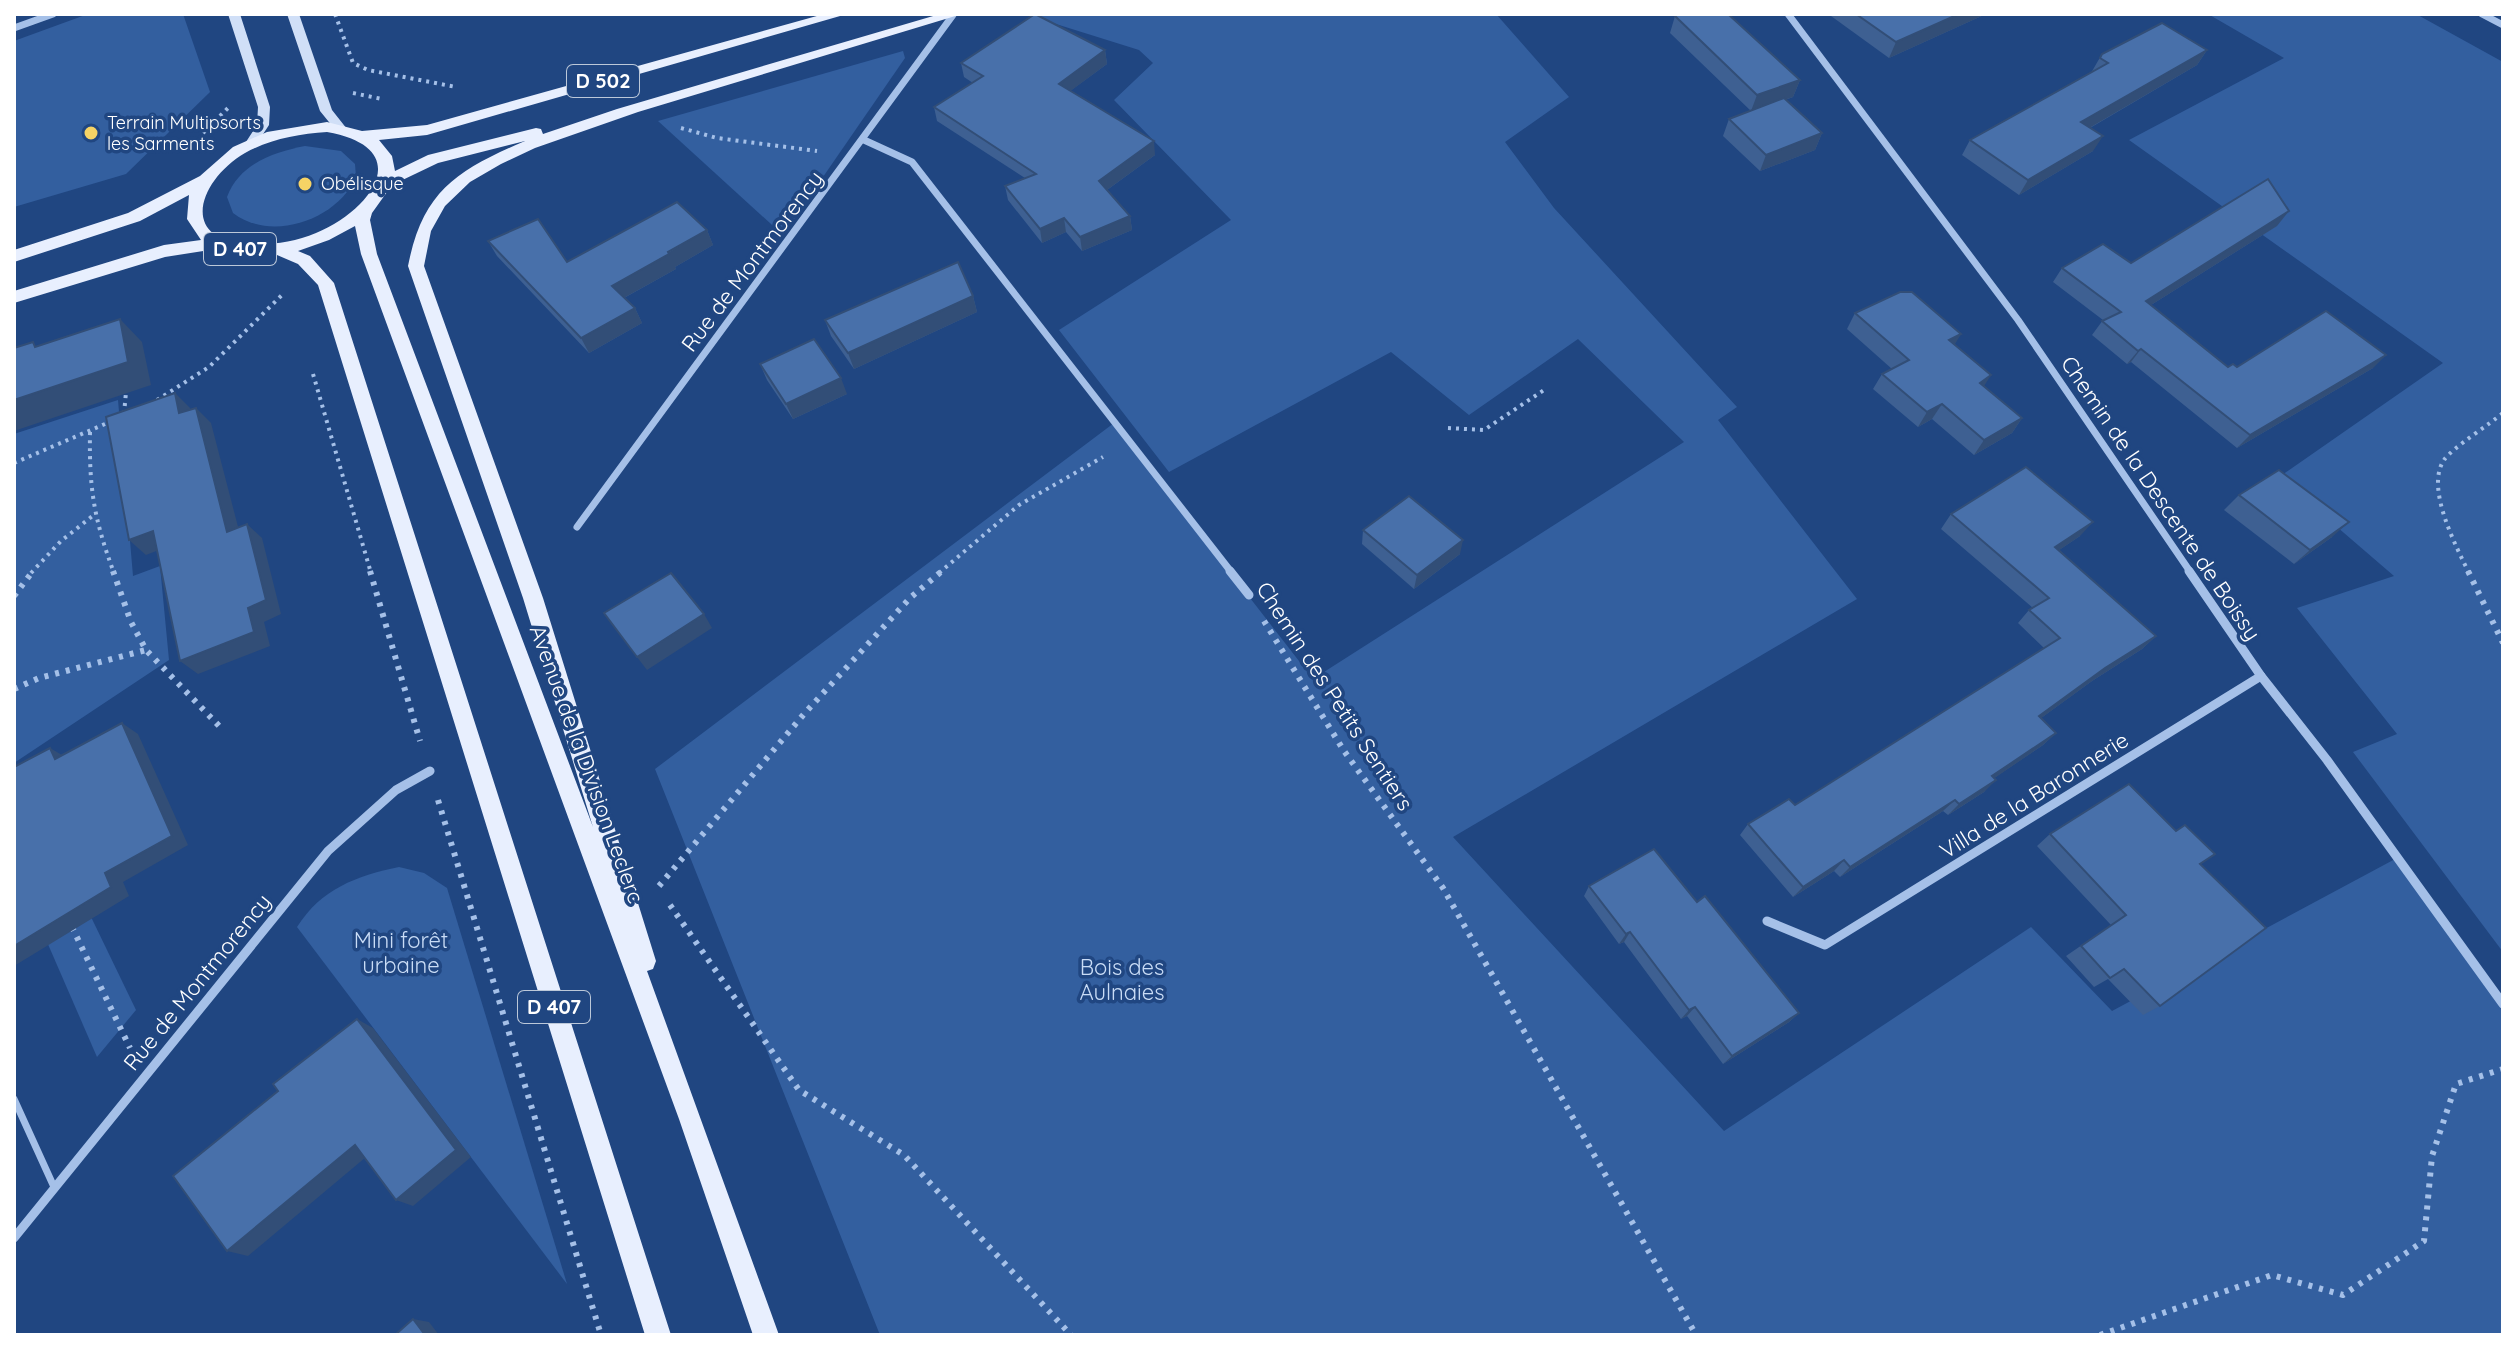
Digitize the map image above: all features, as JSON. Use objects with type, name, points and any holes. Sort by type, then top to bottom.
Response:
[{"type":"main road","name":"D 502","points":[[365,135],[397,135],[427,130],[840,14]]},
{"type":"main road","name":"D 502","points":[[386,181],[454,152],[632,110],[954,14]]},
{"type":"main road","points":[[632,110],[504,156],[467,176],[432,210],[417,244],[416,266],[533,598],[613,853],[691,1119]]},
{"type":"main road","points":[[14,256],[134,217],[205,180],[224,161],[250,145],[296,130],[341,129],[365,135],[375,142],[387,159],[386,181]]},
{"type":"main road","name":"D 407","points":[[205,180],[193,204],[198,227],[217,243],[245,250],[279,249],[325,235],[364,211],[386,181]]},
{"type":"main road","name":"Avenue de la Division Leclerc","points":[[364,211],[362,220],[369,254],[691,1119],[766,1335]]},
{"type":"main road","points":[[14,297],[153,254],[217,243]]},
{"type":"main road","name":"D 407","points":[[279,249],[304,260],[326,283],[658,1335]]},
{"type":"street","points":[[14,28],[53,14]]},
{"type":"street","points":[[234,14],[262,96],[263,125],[250,145]]},
{"type":"street","points":[[293,14],[326,111],[341,129]]},
{"type":"street","name":"Rue de Montmorency","points":[[577,527],[954,14]]},
{"type":"street","name":"Chemin de la Descente de Boissy","points":[[1788,14],[2018,320],[2261,676],[2327,760],[2503,1004]]},
{"type":"street","points":[[2482,14],[2503,25]]},
{"type":"street","name":"Chemin des Petits Sentiers","points":[[864,140],[912,162],[1249,595]]},
{"type":"street","name":"Villa de la Baronnerie","points":[[1767,921],[1825,945],[2261,676]]},
{"type":"street","name":"Rue de Montmorency","points":[[14,1238],[328,851],[396,790],[430,771]]},
{"type":"lane","points":[[14,1099],[54,1187]]},
{"type":"path","points":[[313,71],[351,60],[335,14]]},
{"type":"path","points":[[335,65],[340,79],[353,93],[389,100]]},
{"type":"path","points":[[202,134],[225,108],[262,96]]},
{"type":"path","points":[[672,125],[717,138],[795,149],[854,153]]},
{"type":"path","points":[[148,404],[209,367],[284,293]]},
{"type":"path","points":[[1448,428],[1484,430],[1547,388]]},
{"type":"path","points":[[124,415],[126,392]]},
{"type":"path","points":[[14,463],[136,410]]},
{"type":"path","points":[[2503,413],[2444,460],[2436,485],[2454,542],[2503,643]]},
{"type":"path","points":[[90,432],[89,483],[95,514],[131,622],[146,650],[222,729]]},
{"type":"path","points":[[657,889],[804,714],[910,598],[1019,505],[1129,443]]},
{"type":"path","points":[[14,596],[51,550],[74,528],[95,514]]},
{"type":"path","name":"Chemin des Petits Sentiers","points":[[1249,595],[1344,751],[1443,888],[1696,1335]]},
{"type":"path","points":[[14,689],[39,678],[146,650]]},
{"type":"path","points":[[613,853],[657,889],[799,1090],[904,1155],[1071,1335]]},
{"type":"path","points":[[67,917],[121,1027]]},
{"type":"path","points":[[2100,1335],[2272,1275],[2343,1295],[2366,1280],[2424,1241],[2432,1156],[2456,1084],[2503,1069]]},
{"type":"green space","name":"Terrain Multipsorts les Sarments","points":[[88,14],[183,14],[210,92],[126,174],[14,207],[14,41]]},
{"type":"green space","name":"Bois des Aulnaies","points":[[1024,14],[1496,14],[1569,97],[1505,142],[1554,208],[1737,407],[1718,420],[1857,599],[1453,837],[1724,1131],[2031,927],[2112,1011],[2397,858],[2503,1004],[2503,1335],[880,1335],[655,769],[1114,423],[1313,679],[1684,442],[1578,339],[1469,415],[1391,352],[1169,472],[1059,330],[1231,220],[1114,100],[1153,63],[1139,50]]},
{"type":"green space","points":[[2208,14],[2416,14],[2503,62],[2503,952],[2353,752],[2397,734],[2297,608],[2394,576],[2279,477],[2443,363],[2129,140],[2284,58]]},
{"type":"green space","points":[[903,51],[905,58],[783,235],[658,121]]},
{"type":"green space","points":[[305,146],[341,151],[355,164],[356,177],[335,205],[302,222],[284,226],[249,222],[233,213],[227,197],[240,176],[259,161]]},
{"type":"green space","points":[[118,400],[133,576],[160,566],[169,660],[14,763],[14,434]]},
{"type":"green space","points":[[20,770],[136,1010],[97,1057],[14,866],[14,782]]},
{"type":"green space","name":"Mini forêt urbaine","points":[[399,867],[424,873],[447,888],[567,1284],[297,927],[317,903],[341,886]]},
{"type":"building","points":[[1035,14],[1105,50],[1059,84],[1154,141],[1099,181],[1130,216],[1080,237],[1064,218],[1040,229],[1005,186],[1036,174],[934,107],[983,76],[961,63]]},
{"type":"building","points":[[1676,14],[1728,14],[1800,80],[1757,95]]},
{"type":"building","points":[[1856,14],[1959,14],[1896,42]]},
{"type":"building","points":[[2162,23],[2207,50],[2081,122],[2103,136],[2028,180],[1970,140],[2108,63],[2100,58],[2102,54]]},
{"type":"building","points":[[1784,98],[1822,133],[1766,155],[1729,119]]},
{"type":"building","points":[[2268,179],[2289,211],[2146,301],[2228,367],[2233,364],[2237,367],[2326,311],[2386,355],[2250,435],[2102,321],[2121,312],[2062,268],[2103,244],[2131,263]]},
{"type":"building","points":[[677,202],[707,230],[612,286],[635,308],[581,338],[488,241],[538,219],[567,262]]},
{"type":"building","points":[[958,262],[973,296],[848,353],[825,320]]},
{"type":"building","points":[[1900,292],[1912,292],[1961,334],[1949,340],[1991,375],[1980,383],[2022,418],[1984,440],[1942,404],[1927,412],[1882,374],[1909,360],[1855,313]]},
{"type":"building","points":[[120,319],[128,362],[14,400],[14,348],[33,342],[35,347]]},
{"type":"building","points":[[814,339],[841,378],[786,404],[760,364]]},
{"type":"building","points":[[175,393],[179,413],[196,408],[227,532],[247,524],[266,600],[248,608],[254,632],[180,661],[153,531],[129,540],[106,417]]},
{"type":"building","points":[[2026,467],[2093,522],[2055,547],[2156,636],[2039,716],[2056,733],[1992,776],[1996,780],[1959,804],[1955,800],[1850,867],[1844,860],[1803,887],[1748,824],[1789,799],[1795,805],[2060,638],[2029,610],[2049,598],[1951,514]]},
{"type":"building","points":[[2279,470],[2349,522],[2310,550],[2239,495]]},
{"type":"building","points":[[1409,496],[1463,540],[1417,575],[1363,530]]},
{"type":"building","points":[[671,573],[704,614],[637,657],[604,613]]},
{"type":"building","points":[[122,723],[172,836],[105,873],[111,887],[14,946],[14,767],[50,748],[55,759]]},
{"type":"building","points":[[2129,784],[2176,831],[2185,825],[2215,854],[2200,864],[2266,928],[2160,1006],[2124,969],[2110,978],[2081,946],[2126,915],[2050,834]]},
{"type":"building","points":[[1654,849],[1697,902],[1705,896],[1799,1013],[1732,1056],[1695,1007],[1689,1010],[1630,932],[1626,934],[1589,886]]},
{"type":"building","points":[[357,1019],[456,1150],[396,1200],[355,1145],[227,1251],[173,1176],[278,1091],[273,1084]]},
{"type":"building","points":[[413,1319],[425,1335],[395,1335]]},
{"type":"place","name":"Terrain Multipsorts les Sarments","points":[[91,133]]},
{"type":"place","name":"Obélisque","points":[[305,184]]}]
